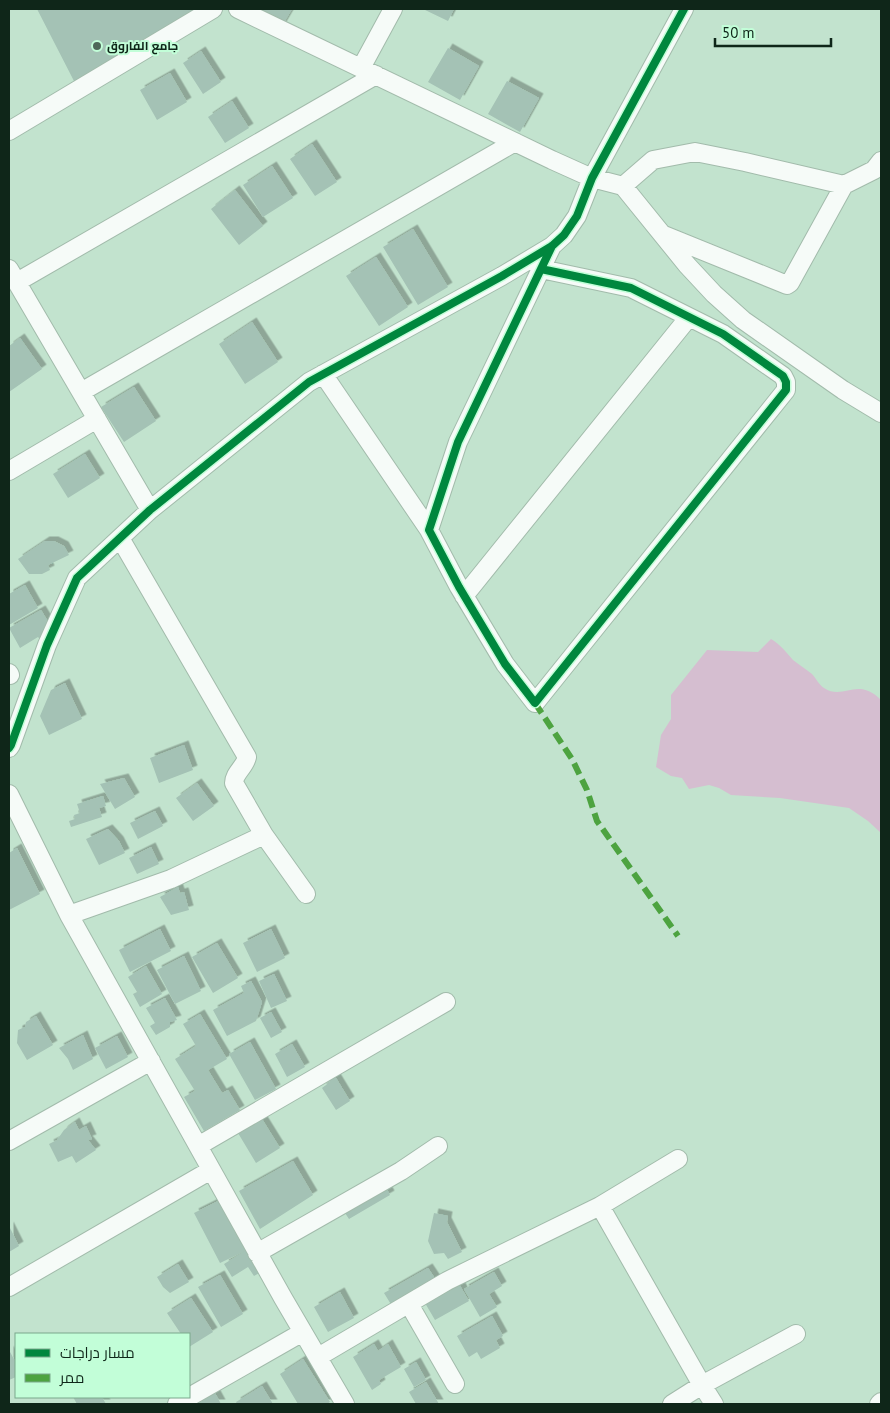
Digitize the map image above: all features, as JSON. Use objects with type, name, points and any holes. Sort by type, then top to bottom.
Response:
[{"type":"street","points":[[9,131],[213,9]]},
{"type":"street","points":[[238,9],[592,178],[623,186],[687,265],[714,294],[743,320],[843,390],[881,413]]},
{"type":"street","points":[[150,510],[13,275],[368,72],[393,9]]},
{"type":"street","points":[[9,748],[46,645],[78,578],[150,510],[309,382],[502,276],[552,246],[564,236],[577,216],[592,178],[684,9]]},
{"type":"street","points":[[81,392],[514,142]]},
{"type":"street","points":[[623,186],[653,160],[695,152],[844,185],[879,170]]},
{"type":"street","points":[[664,235],[787,285],[790,283],[844,185]]},
{"type":"street","points":[[429,530],[458,442],[552,246]]},
{"type":"street","points":[[323,374],[429,530],[464,596],[505,664],[535,703],[786,390],[786,382],[783,376],[723,334],[631,288],[541,269]]},
{"type":"street","points":[[464,596],[689,317]]},
{"type":"street","points":[[9,471],[97,419]]},
{"type":"street","points":[[120,538],[247,756],[234,781],[264,835],[306,894]]},
{"type":"street","points":[[9,794],[69,915],[257,1253],[345,1404]]},
{"type":"street","points":[[69,915],[171,879],[264,835]]},
{"type":"street","points":[[198,1146],[446,1002]]},
{"type":"street","points":[[9,1141],[151,1062]]},
{"type":"street","points":[[257,1253],[401,1171],[438,1146]]},
{"type":"street","points":[[318,1357],[481,1263],[600,1206],[678,1159]]},
{"type":"street","points":[[9,1287],[211,1170]]},
{"type":"street","points":[[600,1206],[714,1404]]},
{"type":"street","points":[[409,1304],[455,1384]]},
{"type":"street","points":[[190,1397],[303,1332]]},
{"type":"street","points":[[672,1404],[702,1385],[796,1334]]},
{"type":"shaded area","points":[[771,639],[781,646],[793,660],[812,674],[824,688],[838,692],[858,689],[865,690],[881,700],[881,833],[849,808],[780,798],[731,795],[709,785],[689,789],[682,778],[671,776],[656,767],[661,735],[671,719],[671,695],[707,650],[758,652]]},
{"type":"building","name":"جامع الفاروق","points":[[37,9],[200,9],[75,83]]},
{"type":"building","points":[[251,9],[292,9],[282,26]]},
{"type":"building","points":[[423,9],[454,9],[448,21]]},
{"type":"building","points":[[448,48],[479,66],[460,100],[428,82]]},
{"type":"building","points":[[201,51],[221,82],[203,94],[183,63]]},
{"type":"building","points":[[170,73],[187,102],[157,120],[140,90]]},
{"type":"building","points":[[507,81],[539,98],[520,132],[488,114]]},
{"type":"building","points":[[232,101],[249,128],[225,143],[208,117]]},
{"type":"building","points":[[312,144],[337,182],[315,196],[290,159]]},
{"type":"building","points":[[272,166],[293,198],[263,217],[243,185]]},
{"type":"building","points":[[235,190],[263,226],[239,245],[211,209]]},
{"type":"building","points":[[413,229],[448,287],[418,305],[383,247]]},
{"type":"building","points":[[376,257],[408,307],[379,326],[346,276]]},
{"type":"building","points":[[252,322],[278,362],[245,384],[219,344]]},
{"type":"building","points":[[20,338],[42,369],[9,392],[9,346]]},
{"type":"building","points":[[134,387],[156,421],[124,442],[101,407]]},
{"type":"building","points":[[85,454],[100,478],[68,498],[53,474]]},
{"type":"building","points":[[45,541],[54,541],[64,546],[69,555],[48,565],[50,570],[42,574],[29,574],[18,559]]},
{"type":"building","points":[[25,585],[38,608],[9,625],[9,594]]},
{"type":"building","points":[[41,610],[50,625],[44,644],[38,637],[20,648],[9,628]]},
{"type":"building","points":[[65,683],[82,719],[49,735],[40,716],[51,690]]},
{"type":"building","points":[[184,745],[193,770],[159,783],[150,758]]},
{"type":"building","points":[[124,778],[135,797],[115,809],[100,784]]},
{"type":"building","points":[[197,783],[214,806],[193,821],[176,798]]},
{"type":"building","points":[[103,796],[106,806],[99,808],[102,817],[71,827],[69,821],[75,819],[74,815],[80,813],[77,804]]},
{"type":"building","points":[[155,811],[163,826],[138,839],[130,823]]},
{"type":"building","points":[[108,829],[119,841],[125,853],[99,865],[86,839]]},
{"type":"building","points":[[151,847],[159,864],[137,874],[129,858]]},
{"type":"building","points":[[17,848],[40,894],[9,910],[9,853]]},
{"type":"building","points":[[178,887],[180,893],[184,892],[189,910],[171,915],[160,897]]},
{"type":"building","points":[[160,929],[171,951],[130,972],[119,950]]},
{"type":"building","points":[[271,929],[285,958],[257,972],[243,943]]},
{"type":"building","points":[[217,943],[238,978],[213,993],[192,957]]},
{"type":"building","points":[[184,956],[201,991],[175,1004],[157,970]]},
{"type":"building","points":[[146,966],[162,994],[140,1007],[133,994],[137,992],[128,977]]},
{"type":"building","points":[[274,974],[287,1001],[271,1008],[259,981]]},
{"type":"building","points":[[251,981],[262,1002],[256,1021],[227,1036],[213,1010],[244,993],[241,986]]},
{"type":"building","points":[[165,998],[177,1020],[170,1022],[170,1027],[156,1035],[150,1026],[155,1023],[146,1008]]},
{"type":"building","points":[[271,1012],[282,1032],[271,1038],[260,1018]]},
{"type":"building","points":[[200,1014],[227,1059],[208,1070],[222,1093],[228,1090],[240,1110],[204,1131],[184,1097],[195,1091],[175,1059],[196,1046],[183,1024]]},
{"type":"building","points":[[36,1016],[53,1045],[27,1060],[17,1043],[18,1030],[25,1027],[26,1022]]},
{"type":"building","points":[[83,1035],[93,1059],[73,1070],[68,1059],[59,1048]]},
{"type":"building","points":[[117,1036],[128,1057],[106,1069],[95,1048]]},
{"type":"building","points":[[250,1042],[276,1089],[255,1100],[229,1054]]},
{"type":"building","points":[[292,1044],[305,1067],[287,1077],[275,1054]]},
{"type":"building","points":[[333,1073],[350,1101],[336,1110],[322,1088],[330,1082],[326,1077]]},
{"type":"building","points":[[262,1119],[280,1148],[256,1163],[238,1133]]},
{"type":"building","points":[[75,1122],[79,1130],[86,1126],[92,1139],[88,1140],[96,1150],[76,1163],[72,1156],[58,1162],[49,1144],[57,1140],[64,1130]]},
{"type":"building","points":[[293,1161],[313,1195],[260,1229],[239,1191]]},
{"type":"building","points":[[385,1186],[390,1195],[349,1219],[343,1210]]},
{"type":"building","points":[[226,1197],[261,1272],[254,1276],[248,1267],[232,1277],[224,1264],[245,1251],[220,1263],[194,1213]]},
{"type":"building","points":[[434,1213],[448,1216],[447,1222],[462,1252],[448,1259],[444,1253],[434,1254],[428,1241]]},
{"type":"building","points":[[9,1226],[19,1246],[9,1252]]},
{"type":"building","points":[[178,1264],[189,1282],[170,1293],[163,1287],[157,1277]]},
{"type":"building","points":[[428,1268],[436,1280],[392,1306],[384,1293]]},
{"type":"building","points":[[494,1272],[502,1286],[489,1294],[497,1307],[480,1317],[464,1289]]},
{"type":"building","points":[[220,1275],[243,1314],[221,1327],[198,1287]]},
{"type":"building","points":[[459,1284],[469,1301],[435,1320],[425,1303]]},
{"type":"building","points":[[340,1292],[354,1318],[328,1332],[314,1307]]},
{"type":"building","points":[[191,1298],[213,1332],[190,1346],[190,1333],[180,1333],[167,1313]]},
{"type":"building","points":[[492,1316],[503,1336],[496,1340],[500,1348],[481,1359],[477,1352],[469,1357],[457,1336]]},
{"type":"building","points":[[374,1344],[378,1351],[388,1344],[401,1367],[379,1380],[381,1384],[372,1390],[353,1357]]},
{"type":"building","points":[[9,1350],[15,1361],[15,1377],[9,1380]]},
{"type":"building","points":[[303,1359],[330,1402],[327,1404],[298,1404],[280,1374]]},
{"type":"building","points":[[416,1362],[426,1380],[414,1387],[404,1369]]},
{"type":"building","points":[[426,1382],[439,1404],[416,1404],[409,1392]]},
{"type":"building","points":[[262,1386],[273,1404],[237,1404],[236,1402]]},
{"type":"building","points":[[215,1393],[221,1404],[197,1404]]},
{"type":"building","points":[[74,1398],[103,1398],[106,1404],[77,1404]]},
{"type":"marked path","points":[[535,703],[572,759],[587,790],[597,821],[678,936]]},
{"type":"cycle path","points":[[9,748],[47,645],[77,578],[150,510],[309,382],[502,276],[552,246],[564,235],[577,216],[592,178],[684,9]]},
{"type":"cycle path","points":[[541,269],[631,288],[723,334],[783,376],[786,382],[786,390],[535,703],[505,664],[459,587],[429,530],[458,442],[552,246]]},
{"type":"place","name":"جامع الفاروق","points":[[97,46]]}]
